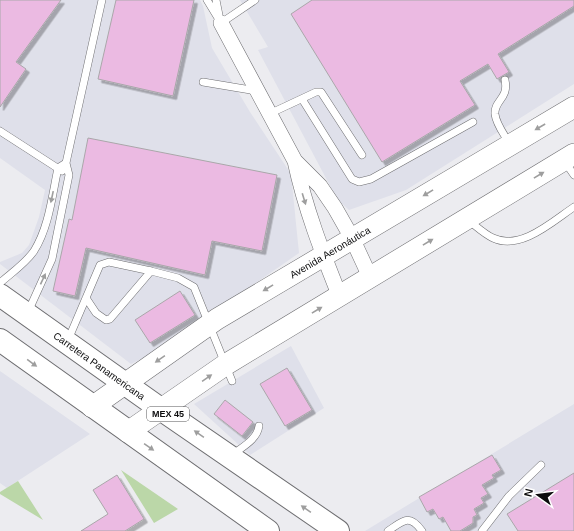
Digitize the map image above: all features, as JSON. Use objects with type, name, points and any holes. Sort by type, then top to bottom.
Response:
[{"type":"main road","name":"Avenida Aeronáutica","points":[[92,407],[210,324],[323,255],[574,107]]},
{"type":"main road","points":[[128,432],[162,410],[229,373],[370,277],[466,219],[571,163]]},
{"type":"main road","name":"Carretera Panamericana","points":[[0,295],[162,410],[338,531]]},
{"type":"main road","points":[[0,340],[268,531]]},
{"type":"street","points":[[221,23],[269,114],[296,161],[320,186],[352,238],[370,277]]},
{"type":"street","points":[[296,161],[302,194],[323,255],[340,297]]},
{"type":"lane","points":[[27,314],[52,259],[69,175],[66,163],[102,0]]},
{"type":"lane","points":[[207,0],[221,23]]},
{"type":"lane","points":[[216,0],[221,23]]},
{"type":"lane","points":[[221,23],[255,0]]},
{"type":"lane","points":[[505,80],[506,92],[496,107],[495,114],[498,124],[510,144]]},
{"type":"lane","points":[[203,82],[257,91]]},
{"type":"lane","points":[[269,114],[316,92],[324,93],[362,155]]},
{"type":"lane","points":[[302,98],[352,179],[359,182],[371,179],[473,122]]},
{"type":"lane","points":[[0,131],[69,175]]},
{"type":"lane","points":[[0,283],[33,252],[46,225],[58,168],[66,163]]},
{"type":"lane","points":[[466,219],[494,239],[511,241],[526,238],[574,207]]},
{"type":"lane","points":[[46,225],[58,229]]},
{"type":"lane","points":[[67,343],[98,268],[106,262],[178,278],[194,287],[229,373]]},
{"type":"lane","points":[[86,298],[99,316],[106,320],[110,319],[151,271]]},
{"type":"lane","points":[[230,456],[253,439],[258,432],[259,426]]},
{"type":"lane","points":[[482,531],[509,496],[541,464]]},
{"type":"lane","points":[[388,531],[404,520],[410,520],[416,522],[422,531]]},
{"type":"shaded area","points":[[0,0],[200,0],[203,6],[212,48],[250,112],[291,174],[299,253],[159,350],[131,364],[0,264],[0,262],[22,253],[29,245],[39,217],[45,190],[0,158]]},
{"type":"shaded area","points":[[240,0],[574,0],[574,84],[406,190],[349,210],[337,199],[258,50],[268,47]]},
{"type":"shaded area","points":[[291,346],[324,408],[250,455],[194,404]]},
{"type":"shaded area","points":[[0,371],[90,434],[7,488],[0,483]]},
{"type":"shaded area","points":[[574,404],[574,531],[365,531]]},
{"type":"green space","points":[[121,470],[178,509],[154,523]]},
{"type":"green space","points":[[18,481],[43,520],[0,494],[0,492]]},
{"type":"building","points":[[0,0],[61,0],[16,62],[26,69],[0,107]]},
{"type":"building","points":[[116,0],[194,0],[173,96],[98,79]]},
{"type":"building","points":[[312,0],[574,0],[574,6],[498,54],[509,72],[497,79],[488,64],[460,81],[475,105],[382,162],[291,14]]},
{"type":"building","points":[[88,138],[277,175],[262,251],[212,241],[205,275],[86,248],[75,296],[53,291],[69,219],[72,220]]},
{"type":"building","points":[[180,291],[195,315],[150,343],[135,320]]},
{"type":"building","points":[[287,368],[312,410],[285,426],[260,384]]},
{"type":"building","points":[[225,400],[253,422],[242,436],[214,414]]},
{"type":"building","points":[[492,455],[501,470],[492,475],[494,478],[482,485],[488,494],[481,498],[484,503],[474,509],[477,515],[473,517],[473,523],[460,531],[451,531],[443,517],[439,519],[433,509],[427,512],[419,497]]},
{"type":"building","points":[[574,473],[574,531],[518,531],[507,514]]},
{"type":"building","points":[[117,475],[144,519],[125,531],[81,531],[108,514],[93,490]]}]
